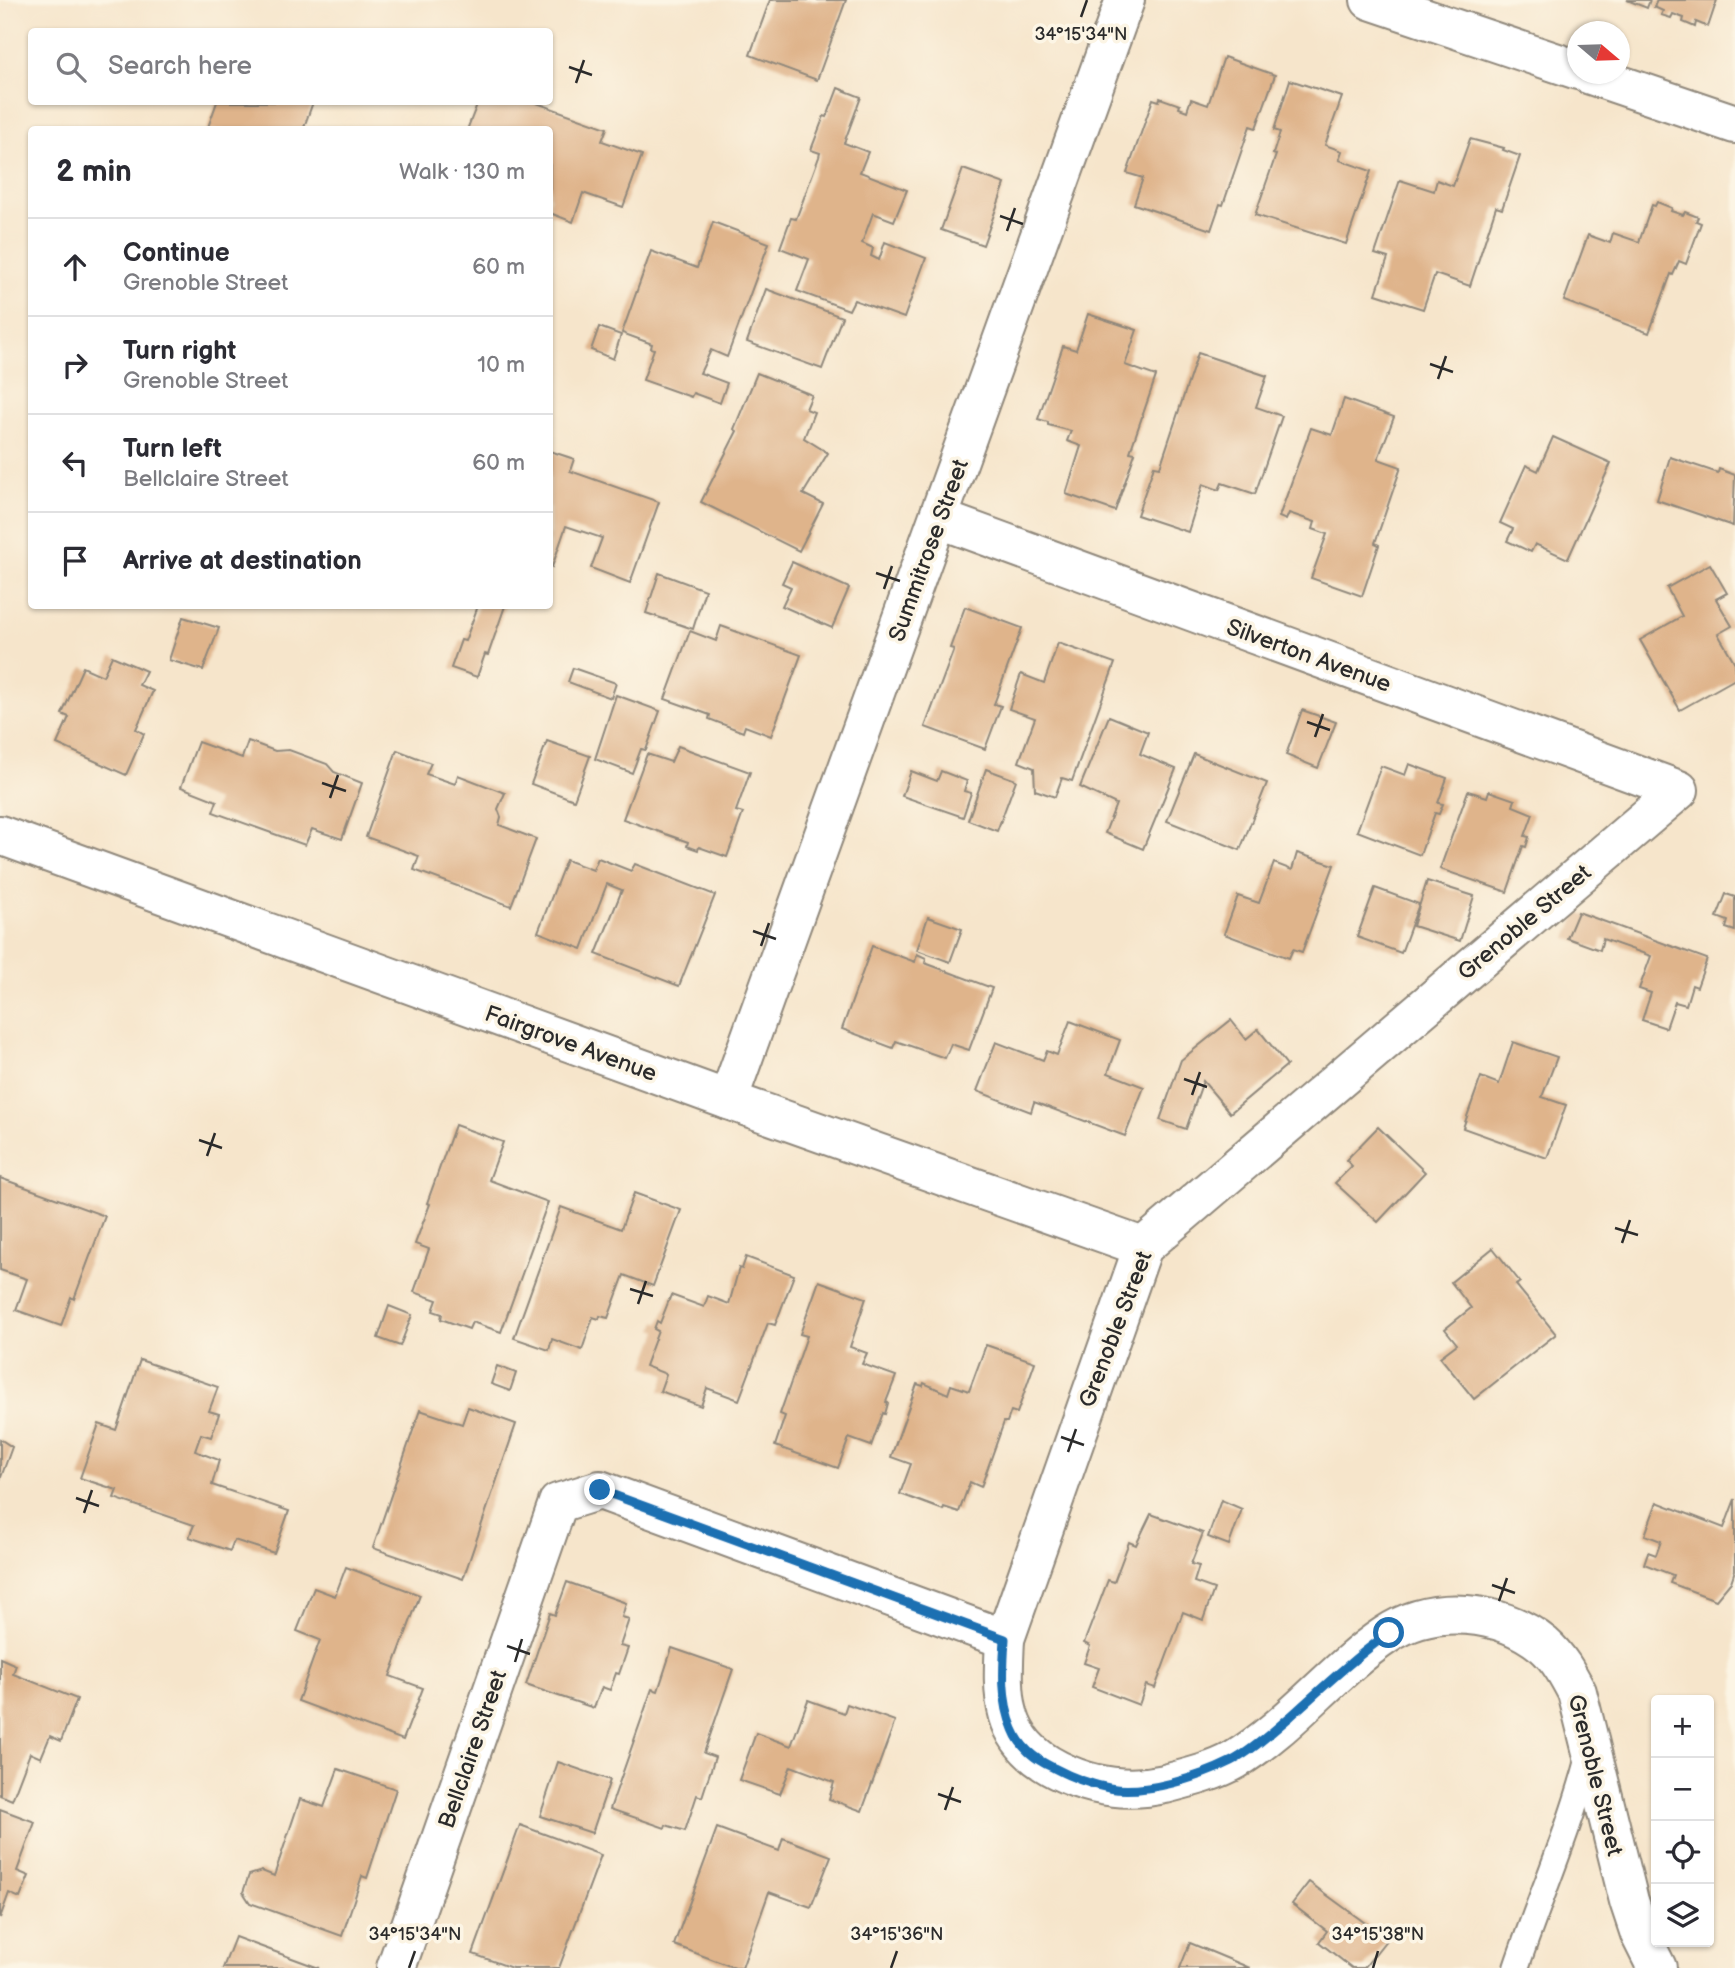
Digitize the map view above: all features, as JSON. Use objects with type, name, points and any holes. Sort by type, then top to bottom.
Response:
[{"type":"street","name":"Summitrose Street","points":[[729,1100],[1125,0]]},
{"type":"street","points":[[1370,0],[1567,67]]},
{"type":"street","points":[[1617,84],[1735,124]]},
{"type":"street","name":"Silverton Avenue","points":[[940,519],[1679,790]]},
{"type":"street","name":"Grenoble Street","points":[[1657,1968],[1640,1934],[1629,1901],[1577,1692],[1565,1668],[1545,1646],[1523,1630],[1495,1619],[1465,1614],[1440,1615],[1389,1633],[1272,1732],[1234,1760],[1191,1778],[1150,1787],[1111,1788],[1073,1778],[1042,1762],[1022,1745],[1012,1728],[1004,1699],[1005,1639],[1143,1247],[1679,790]]},
{"type":"street","name":"Fairgrove Avenue","points":[[0,835],[1143,1247]]},
{"type":"street","name":"Bellclaire Street","points":[[396,1968],[558,1503],[600,1490],[1005,1639]]},
{"type":"lane","points":[[1516,1968],[1536,1906],[1575,1810],[1591,1750]]},
{"type":"building","points":[[770,0],[846,0],[817,80],[750,55]]},
{"type":"building","points":[[1627,0],[1650,0],[1647,8]]},
{"type":"building","points":[[1657,0],[1717,0],[1708,27],[1696,22],[1695,27],[1683,22],[1684,18],[1673,14],[1671,18],[1661,15],[1663,11],[1654,7]]},
{"type":"building","points":[[1224,57],[1275,75],[1256,128],[1250,126],[1223,205],[1220,204],[1211,230],[1134,204],[1143,178],[1127,173],[1153,99],[1159,101],[1160,98],[1180,105],[1179,108],[1187,111],[1191,99],[1208,105]]},
{"type":"building","points":[[1290,80],[1342,97],[1325,145],[1342,151],[1339,160],[1371,171],[1346,244],[1255,215],[1276,155],[1273,154],[1280,132],[1274,130]]},
{"type":"building","points":[[838,88],[861,97],[844,143],[868,152],[860,172],[907,190],[894,221],[873,213],[862,243],[873,248],[871,256],[879,260],[885,242],[926,258],[904,318],[854,300],[849,310],[797,291],[809,259],[780,248],[791,218],[796,219],[819,157],[820,153],[811,150]]},
{"type":"building","points":[[216,105],[312,105],[304,126],[208,126]]},
{"type":"building","points":[[477,105],[542,105],[607,128],[602,141],[642,155],[623,207],[583,193],[573,222],[553,214],[553,126],[469,126]]},
{"type":"building","points":[[1470,139],[1504,148],[1503,150],[1520,156],[1502,209],[1496,207],[1470,286],[1435,274],[1423,309],[1376,294],[1388,258],[1375,254],[1400,180],[1434,191],[1437,180],[1453,186]]},
{"type":"building","points":[[963,169],[1005,184],[983,245],[941,230]]},
{"type":"building","points":[[1657,202],[1672,208],[1671,211],[1698,217],[1696,221],[1701,223],[1686,264],[1679,261],[1673,275],[1671,274],[1649,333],[1564,301],[1588,235],[1610,243],[1613,233],[1639,242],[1652,205],[1655,206]]},
{"type":"building","points":[[713,222],[769,243],[727,357],[711,350],[700,373],[727,383],[720,403],[693,393],[691,397],[643,380],[654,349],[651,348],[652,344],[622,333],[651,251],[697,268]]},
{"type":"building","points":[[766,289],[842,317],[822,369],[747,342]]},
{"type":"building","points":[[1088,314],[1137,330],[1125,365],[1156,376],[1130,452],[1135,453],[1115,511],[1066,494],[1081,446],[1067,441],[1071,431],[1048,425],[1048,422],[1038,419],[1063,346],[1076,350]]},
{"type":"building","points":[[599,327],[621,335],[613,359],[591,350]]},
{"type":"building","points":[[1198,353],[1267,376],[1256,407],[1282,416],[1255,494],[1222,483],[1219,490],[1203,484],[1188,532],[1137,515],[1154,466],[1160,467]]},
{"type":"building","points":[[757,373],[812,395],[806,409],[814,412],[804,438],[828,453],[803,494],[823,504],[799,551],[701,502],[737,431],[734,429]]},
{"type":"building","points":[[1344,399],[1394,417],[1378,459],[1401,467],[1375,543],[1379,545],[1362,596],[1311,578],[1327,534],[1313,529],[1315,522],[1289,513],[1286,520],[1279,517],[1311,428],[1332,435]]},
{"type":"building","points":[[1553,437],[1611,463],[1568,559],[1535,544],[1531,552],[1507,541],[1513,529],[1500,523],[1526,465],[1538,471]]},
{"type":"building","points":[[553,452],[574,459],[570,471],[659,502],[630,583],[591,568],[602,538],[566,526],[553,564]]},
{"type":"building","points":[[1670,457],[1718,473],[1719,469],[1735,475],[1733,526],[1657,500]]},
{"type":"building","points":[[792,562],[849,588],[832,628],[782,606],[791,587],[782,583]]},
{"type":"building","points":[[1710,564],[1727,593],[1716,599],[1732,626],[1718,634],[1735,663],[1735,679],[1680,710],[1640,640],[1682,616],[1667,588]]},
{"type":"building","points":[[659,573],[705,590],[693,629],[646,613]]},
{"type":"building","points":[[965,607],[1022,628],[994,704],[1001,706],[985,749],[925,727],[954,649],[950,648]]},
{"type":"building","points":[[477,609],[504,609],[488,655],[485,654],[477,677],[451,668],[461,640],[465,641]]},
{"type":"building","points":[[183,617],[219,628],[203,670],[169,660]]},
{"type":"building","points":[[721,626],[801,655],[771,736],[745,726],[743,732],[709,719],[710,715],[665,699],[690,631],[716,641]]},
{"type":"building","points":[[1058,643],[1115,663],[1072,781],[1062,778],[1055,797],[1035,790],[1034,768],[1019,762],[1035,718],[1009,709],[1021,674],[1044,683]]},
{"type":"building","points":[[112,656],[146,671],[139,685],[153,691],[136,729],[144,734],[126,775],[57,744],[69,717],[62,714],[83,667],[103,676]]},
{"type":"building","points":[[573,668],[616,683],[611,698],[568,682]]},
{"type":"building","points":[[616,695],[660,711],[646,750],[641,749],[632,773],[595,759]]},
{"type":"building","points":[[1302,710],[1336,722],[1318,768],[1286,755]]},
{"type":"building","points":[[1109,716],[1148,732],[1140,754],[1176,769],[1143,849],[1105,833],[1116,804],[1080,787]]},
{"type":"building","points":[[248,741],[275,751],[289,750],[327,764],[334,772],[362,783],[342,839],[312,829],[305,845],[213,812],[217,801],[181,787],[198,742],[242,758]]},
{"type":"building","points":[[547,741],[590,756],[574,800],[531,784]]},
{"type":"building","points":[[678,746],[750,772],[736,811],[743,813],[727,857],[699,847],[698,850],[687,846],[688,842],[623,819],[647,754],[671,762]]},
{"type":"building","points":[[397,750],[431,763],[426,774],[455,784],[458,775],[505,793],[498,809],[501,817],[499,825],[536,839],[511,906],[414,870],[419,856],[366,837]]},
{"type":"building","points":[[1194,754],[1267,783],[1240,850],[1167,821]]},
{"type":"building","points":[[1409,764],[1447,778],[1438,803],[1443,804],[1439,814],[1435,813],[1420,855],[1357,831],[1381,766],[1405,775]]},
{"type":"building","points":[[986,769],[1016,780],[997,831],[968,820]]},
{"type":"building","points":[[911,771],[937,781],[941,771],[967,781],[964,791],[971,793],[963,817],[902,796]]},
{"type":"building","points":[[1468,791],[1487,797],[1489,791],[1515,800],[1513,806],[1533,814],[1525,836],[1529,837],[1526,847],[1523,846],[1507,892],[1440,869]]},
{"type":"building","points":[[1297,853],[1334,865],[1302,952],[1293,949],[1289,958],[1224,934],[1238,896],[1259,903],[1274,863],[1292,870]]},
{"type":"building","points":[[598,858],[631,871],[635,864],[715,895],[679,986],[596,954],[622,890],[607,884],[582,949],[538,932],[566,860],[593,870]]},
{"type":"building","points":[[1427,881],[1474,896],[1460,941],[1413,926]]},
{"type":"building","points":[[1375,888],[1419,904],[1401,953],[1357,937]]},
{"type":"building","points":[[1726,894],[1735,897],[1735,931],[1726,928],[1728,921],[1717,917]]},
{"type":"building","points":[[1578,912],[1707,959],[1697,987],[1692,985],[1686,1005],[1675,1002],[1666,1028],[1642,1020],[1651,993],[1639,989],[1651,956],[1603,939],[1600,950],[1567,938]]},
{"type":"building","points":[[928,917],[962,929],[950,962],[917,950]]},
{"type":"building","points":[[872,946],[915,962],[917,954],[926,958],[925,963],[992,988],[969,1050],[951,1044],[945,1058],[896,1041],[893,1048],[842,1029]]},
{"type":"building","points":[[1231,1020],[1246,1039],[1258,1029],[1287,1065],[1230,1113],[1203,1081],[1186,1129],[1160,1120],[1181,1060]]},
{"type":"building","points":[[1070,1021],[1120,1040],[1108,1073],[1144,1087],[1125,1136],[1034,1102],[1031,1112],[977,1091],[996,1042],[1043,1060],[1047,1051],[1057,1055]]},
{"type":"building","points":[[1513,1042],[1557,1057],[1542,1097],[1566,1105],[1547,1158],[1463,1128],[1481,1077],[1499,1084]]},
{"type":"building","points":[[455,1125],[503,1142],[489,1180],[548,1202],[501,1332],[472,1322],[469,1329],[441,1319],[442,1314],[433,1311],[437,1300],[414,1292],[429,1249],[415,1244]]},
{"type":"building","points":[[1378,1127],[1425,1172],[1378,1222],[1335,1183],[1352,1166],[1346,1160]]},
{"type":"building","points":[[0,1178],[105,1216],[61,1326],[16,1310],[27,1279],[0,1270]]},
{"type":"building","points":[[634,1193],[681,1210],[653,1286],[624,1275],[608,1318],[593,1317],[582,1350],[552,1339],[549,1350],[514,1338],[561,1207],[621,1229]]},
{"type":"building","points":[[1493,1248],[1520,1282],[1516,1285],[1556,1334],[1474,1399],[1440,1357],[1457,1344],[1445,1329],[1471,1308],[1451,1282]]},
{"type":"building","points":[[746,1257],[794,1275],[775,1325],[768,1323],[739,1400],[707,1388],[701,1406],[660,1391],[666,1374],[645,1366],[658,1331],[654,1329],[657,1321],[660,1323],[671,1295],[704,1307],[708,1296],[729,1304],[739,1268],[742,1269]]},
{"type":"building","points":[[819,1281],[866,1298],[850,1347],[867,1353],[862,1364],[896,1376],[886,1402],[885,1414],[883,1413],[871,1446],[849,1438],[838,1468],[775,1446],[785,1416],[780,1414],[807,1336],[800,1334]]},
{"type":"building","points":[[389,1306],[412,1315],[400,1346],[378,1338]]},
{"type":"building","points":[[986,1345],[1035,1362],[1017,1413],[1011,1411],[1007,1422],[1004,1422],[981,1487],[970,1482],[959,1512],[944,1507],[943,1510],[900,1494],[911,1464],[891,1457],[917,1384],[923,1386],[924,1383],[948,1394],[951,1385],[969,1391]]},
{"type":"building","points":[[140,1360],[218,1387],[209,1411],[219,1414],[211,1437],[201,1434],[195,1451],[219,1460],[212,1485],[289,1511],[274,1553],[234,1540],[230,1551],[189,1537],[194,1525],[114,1498],[117,1490],[80,1478],[99,1424],[116,1430]]},
{"type":"building","points":[[497,1366],[516,1373],[510,1391],[491,1384]]},
{"type":"building","points":[[468,1407],[516,1424],[463,1579],[373,1548],[420,1410],[462,1424]]},
{"type":"building","points":[[0,1439],[12,1447],[0,1480]]},
{"type":"building","points":[[1735,1499],[1735,1570],[1731,1582],[1716,1600],[1670,1583],[1673,1575],[1644,1564],[1648,1552],[1656,1555],[1661,1541],[1645,1535],[1657,1502],[1724,1528]]},
{"type":"building","points":[[1221,1500],[1242,1509],[1229,1545],[1208,1537]]},
{"type":"building","points":[[1151,1514],[1203,1533],[1191,1564],[1199,1566],[1194,1582],[1214,1589],[1203,1620],[1183,1612],[1155,1688],[1146,1685],[1139,1705],[1092,1687],[1099,1668],[1084,1663],[1090,1646],[1084,1643],[1108,1580],[1114,1582],[1129,1542],[1136,1545]]},
{"type":"building","points":[[346,1567],[420,1595],[390,1676],[423,1688],[403,1740],[298,1701],[320,1640],[297,1631],[314,1588],[335,1596]]},
{"type":"building","points":[[567,1582],[626,1603],[622,1617],[629,1619],[620,1646],[628,1648],[610,1690],[602,1687],[594,1708],[526,1685],[550,1613],[555,1615]]},
{"type":"building","points":[[672,1648],[733,1669],[704,1753],[715,1757],[702,1797],[697,1795],[685,1831],[666,1825],[665,1828],[610,1809],[652,1689],[658,1691]]},
{"type":"building","points":[[0,1658],[16,1665],[13,1674],[77,1699],[61,1741],[50,1736],[41,1758],[30,1753],[12,1800],[0,1795]]},
{"type":"building","points":[[808,1700],[844,1713],[847,1704],[895,1721],[862,1811],[829,1799],[834,1782],[791,1766],[780,1794],[739,1780],[756,1733],[791,1746]]},
{"type":"building","points":[[558,1762],[610,1780],[592,1833],[540,1816]]},
{"type":"building","points":[[338,1769],[396,1789],[367,1878],[362,1876],[342,1936],[250,1903],[243,1892],[249,1875],[262,1871],[274,1876],[300,1799],[324,1807]]},
{"type":"building","points":[[0,1809],[35,1822],[17,1871],[29,1876],[20,1898],[9,1893],[0,1918]]},
{"type":"building","points":[[520,1825],[601,1855],[559,1968],[512,1968],[473,1954]]},
{"type":"building","points":[[717,1828],[779,1851],[783,1838],[831,1856],[811,1907],[769,1892],[742,1968],[735,1968],[674,1945]]},
{"type":"building","points":[[1309,1882],[1387,1939],[1364,1968],[1352,1968],[1319,1942],[1327,1931],[1292,1904]]},
{"type":"building","points":[[235,1937],[319,1968],[223,1968]]},
{"type":"building","points":[[1190,1943],[1250,1968],[1180,1968]]},
{"type":"route","points":[[600,1490],[1005,1639],[1004,1699],[1012,1728],[1022,1745],[1042,1762],[1073,1778],[1111,1788],[1150,1787],[1191,1778],[1234,1760],[1272,1732],[1389,1633]]}]
